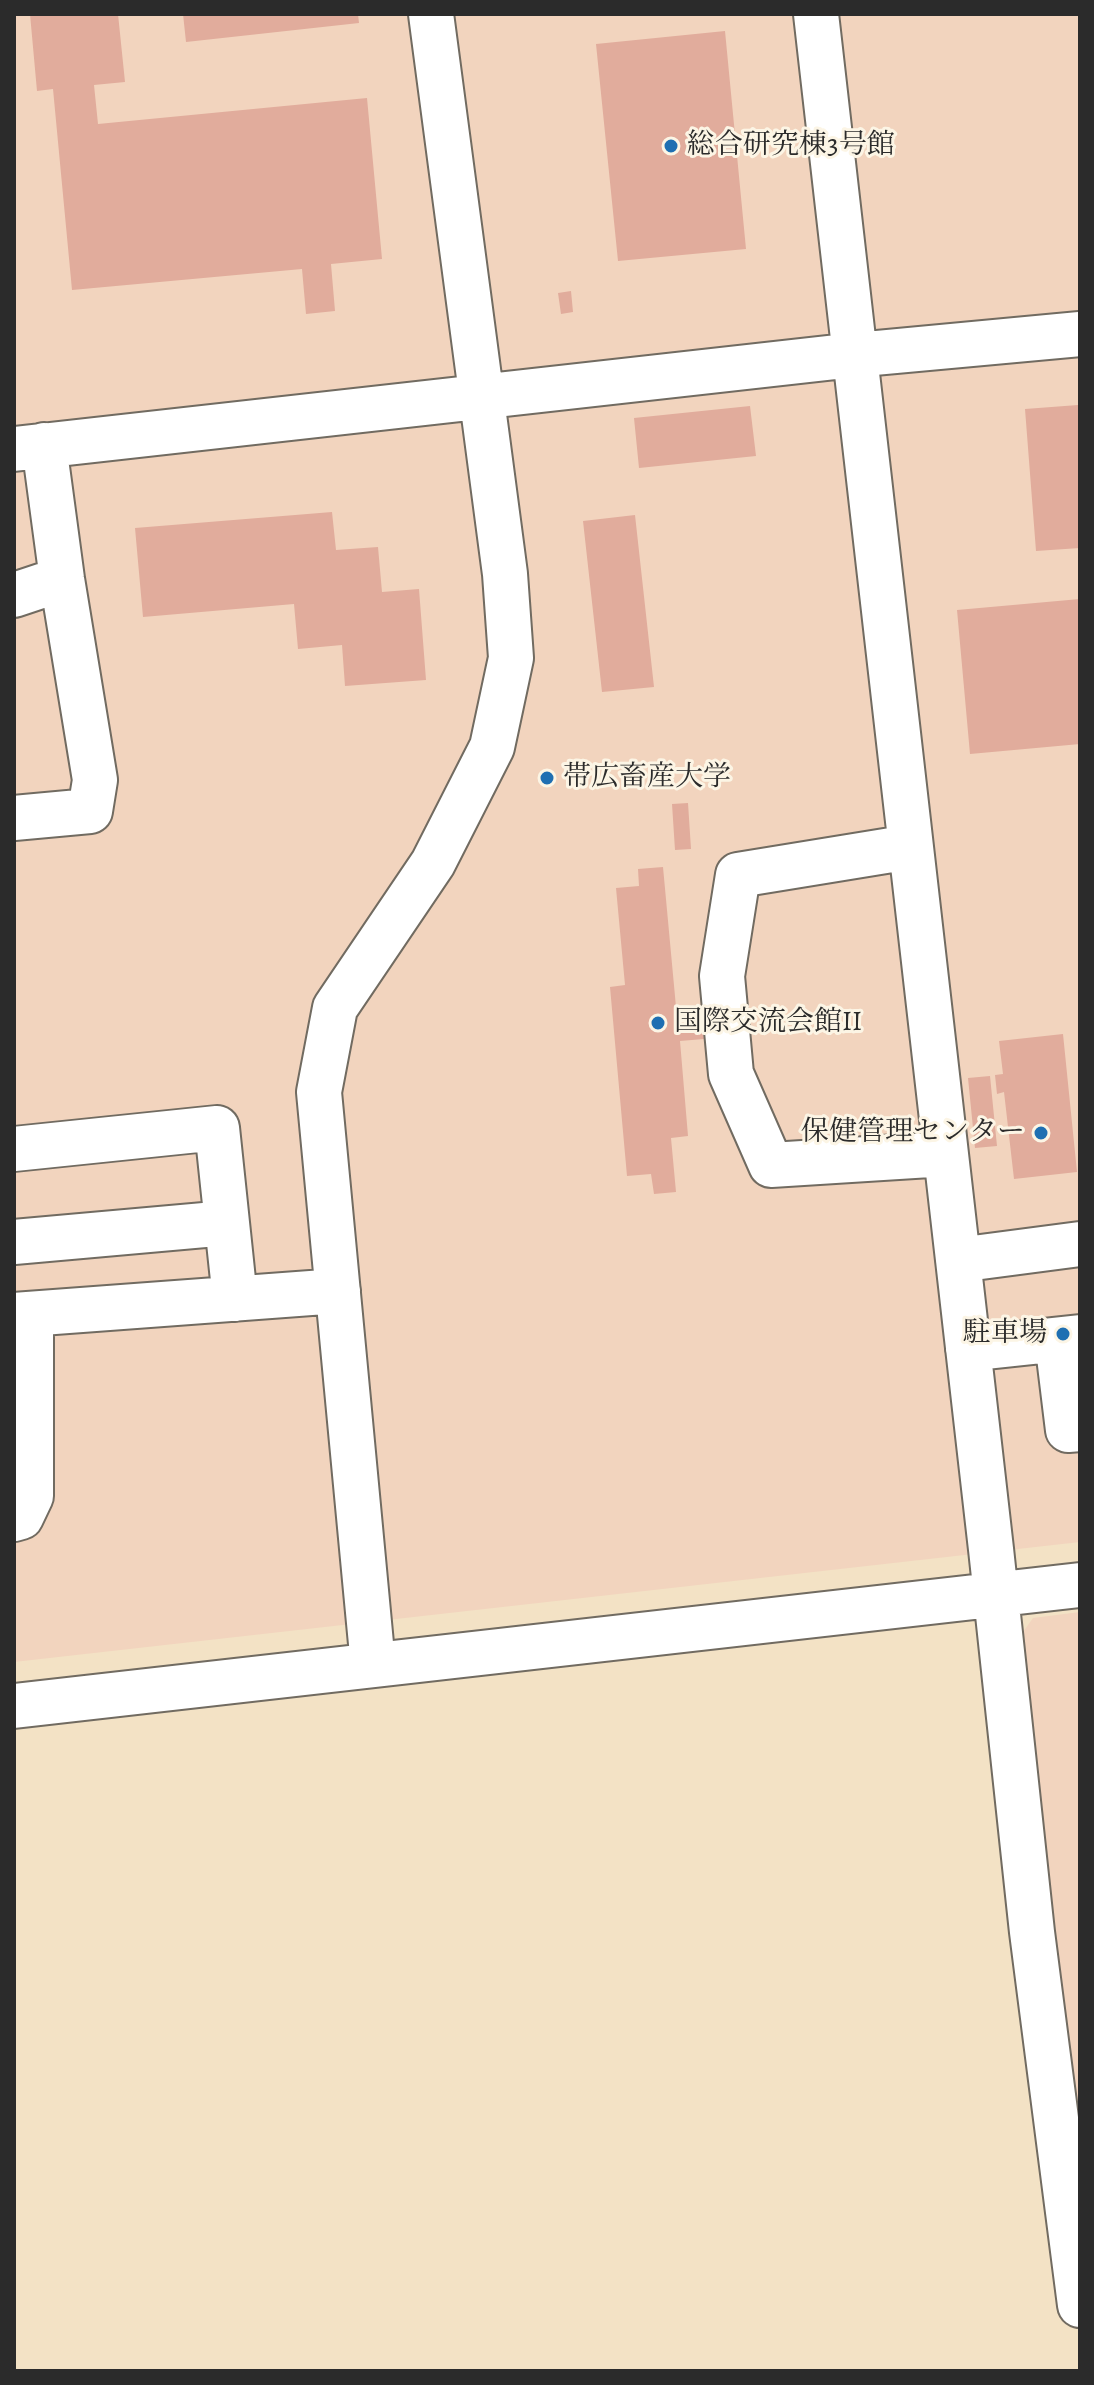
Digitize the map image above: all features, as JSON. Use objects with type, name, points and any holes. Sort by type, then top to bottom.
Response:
[{"type":"street","points":[[373,1665],[319,1092],[335,1008],[433,863],[492,747],[511,658],[505,574],[431,14]]},
{"type":"street","points":[[816,14],[1032,1932],[1080,2305]]},
{"type":"street","points":[[14,818],[90,811],[95,780],[62,579],[29,447],[854,355],[1080,334]]},
{"type":"street","points":[[14,595],[62,579]]},
{"type":"street","points":[[910,847],[738,875],[722,976],[731,1074],[771,1165],[946,1154]]},
{"type":"street","points":[[14,1149],[217,1128],[235,1299]]},
{"type":"street","points":[[14,1242],[227,1223]]},
{"type":"street","points":[[958,1260],[1080,1244]]},
{"type":"street","points":[[14,1519],[21,1517],[31,1496],[22,1315],[338,1291]]},
{"type":"street","points":[[968,1349],[1069,1338],[1068,1430],[1080,1429]]},
{"type":"street","points":[[14,1706],[1080,1585]]},
{"type":"shaded area","name":"帯広畜産大学","points":[[14,14],[1080,14],[1080,1542],[14,1662]]},
{"type":"shaded area","points":[[1080,1612],[1080,2169],[1018,1639],[1033,1618]]},
{"type":"building","points":[[30,14],[118,14],[125,82],[94,85],[98,124],[367,98],[382,259],[331,264],[335,311],[306,314],[302,269],[72,290],[53,89],[37,91]]},
{"type":"building","points":[[183,14],[358,14],[359,23],[186,42]]},
{"type":"building","name":"総合研究棟3号館","points":[[725,31],[746,249],[618,261],[596,44]]},
{"type":"building","points":[[571,291],[573,312],[561,314],[558,293]]},
{"type":"building","points":[[1078,405],[1080,548],[1036,551],[1025,409]]},
{"type":"building","points":[[750,406],[756,456],[639,468],[634,418]]},
{"type":"building","points":[[332,512],[336,550],[378,547],[382,592],[419,589],[426,680],[345,686],[342,645],[298,649],[294,604],[143,617],[135,528]]},
{"type":"building","points":[[635,515],[654,687],[602,692],[583,521]]},
{"type":"building","points":[[1080,599],[1080,744],[970,754],[957,610]]},
{"type":"building","points":[[688,803],[691,849],[675,850],[672,804]]},
{"type":"building","name":"国際交流会館II","points":[[663,867],[676,1007],[700,1005],[704,1039],[680,1041],[688,1136],[671,1138],[676,1192],[654,1194],[651,1174],[627,1176],[610,987],[625,985],[616,888],[639,886],[638,869]]},
{"type":"building","name":"保健管理センター","points":[[1063,1034],[1077,1172],[1014,1179],[1004,1092],[997,1094],[995,1075],[1003,1074],[999,1041]]},
{"type":"building","points":[[990,1076],[997,1146],[975,1148],[968,1078]]},
{"type":"place","name":"総合研究棟3号館","points":[[671,146]]},
{"type":"place","name":"帯広畜産大学","points":[[547,778]]},
{"type":"place","name":"国際交流会館II","points":[[658,1023]]},
{"type":"place","name":"保健管理センター","points":[[1041,1133]]},
{"type":"place","name":"駐車場","points":[[1063,1334]]}]
